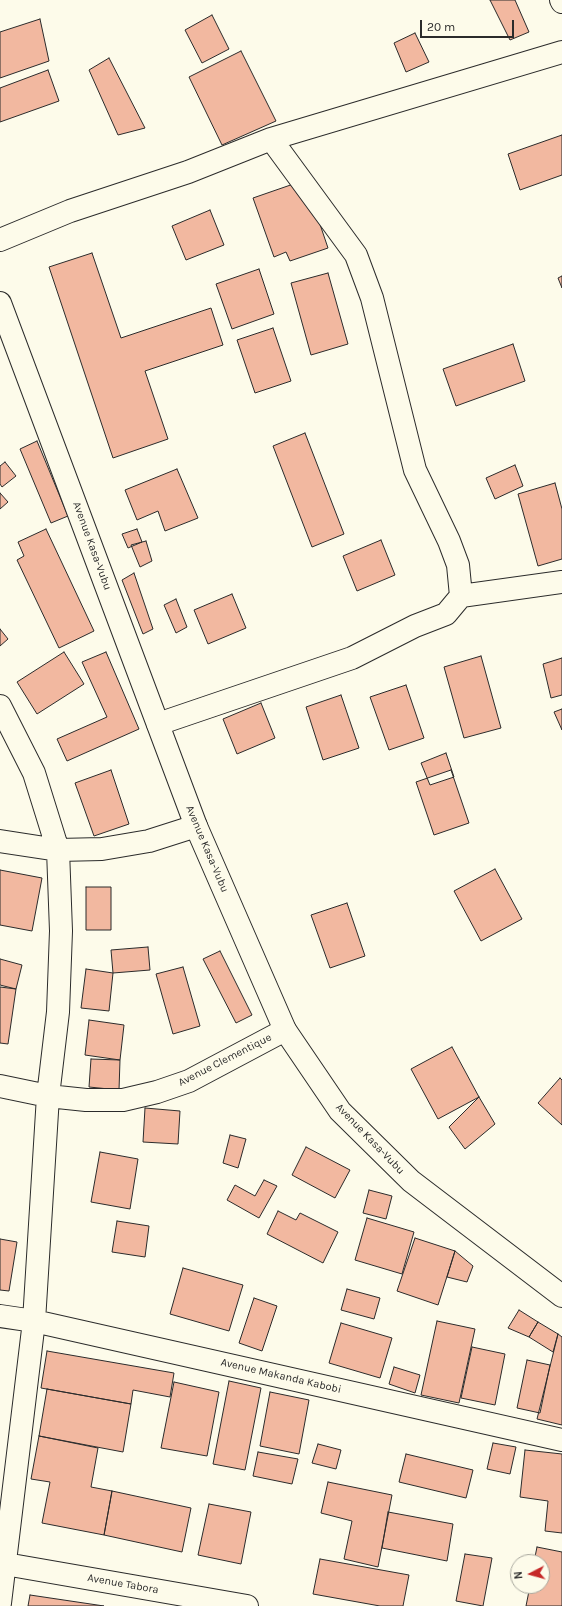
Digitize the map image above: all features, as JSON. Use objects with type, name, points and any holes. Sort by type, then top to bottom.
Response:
[{"type":"main road","points":[[0,240],[70,211],[188,172],[271,139],[562,52]]},
{"type":"main road","points":[[271,139],[356,254],[372,298],[415,470],[449,541],[458,565],[461,596]]},
{"type":"main road","name":"Avenue Kasa-Vubu","points":[[0,303],[196,826],[285,1030],[340,1111],[411,1181],[562,1296]]},
{"type":"main road","points":[[158,724],[352,658],[415,626],[446,614],[461,596],[562,582]]},
{"type":"main road","points":[[0,706],[34,773],[58,850],[61,931],[58,1012],[48,1096],[34,1321],[2,1563],[0,1603]]},
{"type":"main road","points":[[0,841],[58,850],[102,849],[141,843],[196,826]]},
{"type":"main road","name":"Avenue Clementique","points":[[0,1086],[48,1096],[86,1100],[123,1100],[157,1092],[189,1081],[285,1030]]},
{"type":"main road","name":"Avenue Makanda Kabobi","points":[[0,1316],[34,1321],[562,1440]]},
{"type":"main road","name":"Avenue Tabora","points":[[2,1563],[247,1606]]},
{"type":"building","points":[[490,0],[515,0],[529,32],[510,40]]},
{"type":"building","points":[[212,15],[229,49],[202,63],[185,30]]},
{"type":"building","points":[[40,19],[49,61],[0,78],[0,32]]},
{"type":"building","points":[[415,33],[429,62],[406,72],[394,43]]},
{"type":"building","points":[[241,51],[276,121],[222,145],[189,77]]},
{"type":"building","points":[[109,58],[145,128],[118,135],[89,70]]},
{"type":"building","points":[[48,70],[59,101],[0,122],[0,88]]},
{"type":"building","points":[[562,135],[562,175],[520,190],[508,154]]},
{"type":"building","points":[[305,180],[328,248],[290,261],[286,252],[274,257],[253,198]]},
{"type":"building","points":[[210,210],[224,245],[186,260],[172,226]]},
{"type":"building","points":[[92,253],[121,338],[211,308],[223,345],[145,371],[168,439],[113,458],[49,267]]},
{"type":"building","points":[[259,269],[274,314],[232,329],[216,284]]},
{"type":"building","points":[[328,273],[348,344],[311,355],[291,283]]},
{"type":"building","points":[[562,276],[562,288],[558,278]]},
{"type":"building","points":[[273,328],[291,381],[255,393],[237,340]]},
{"type":"building","points":[[513,344],[525,381],[456,406],[443,369]]},
{"type":"building","points":[[305,433],[344,534],[312,547],[273,446]]},
{"type":"building","points":[[37,441],[68,516],[51,523],[20,449]]},
{"type":"building","points":[[5,462],[16,476],[2,487],[0,484],[0,466]]},
{"type":"building","points":[[515,465],[523,486],[495,499],[486,478]]},
{"type":"building","points":[[177,469],[198,518],[165,531],[158,511],[137,520],[125,490]]},
{"type":"building","points":[[555,483],[562,509],[562,559],[538,566],[518,494]]},
{"type":"building","points":[[0,493],[8,502],[0,509]]},
{"type":"building","points":[[46,529],[94,631],[59,648],[17,560],[24,556],[18,542]]},
{"type":"building","points":[[137,529],[142,542],[128,548],[122,534]]},
{"type":"building","points":[[381,540],[395,575],[357,591],[343,556]]},
{"type":"building","points":[[146,541],[152,561],[140,567],[131,545]]},
{"type":"building","points":[[134,573],[153,629],[143,634],[122,580]]},
{"type":"building","points":[[232,594],[246,628],[208,644],[194,610]]},
{"type":"building","points":[[176,599],[187,627],[176,633],[164,605]]},
{"type":"building","points":[[0,629],[8,639],[0,646]]},
{"type":"building","points":[[64,652],[84,684],[37,714],[17,682]]},
{"type":"building","points":[[106,652],[139,729],[67,761],[57,739],[107,717],[82,662]]},
{"type":"building","points":[[481,656],[501,728],[464,738],[444,667]]},
{"type":"building","points":[[562,658],[562,695],[551,698],[543,664]]},
{"type":"building","points":[[406,685],[424,738],[389,750],[370,697]]},
{"type":"building","points":[[341,695],[359,748],[323,760],[306,707]]},
{"type":"building","points":[[261,703],[275,738],[237,754],[223,719]]},
{"type":"building","points":[[562,709],[562,730],[554,712]]},
{"type":"building","points":[[446,753],[454,777],[430,785],[421,763]]},
{"type":"building","points":[[111,770],[129,824],[94,836],[75,783]]},
{"type":"building","points":[[451,770],[469,823],[434,835],[416,782]]},
{"type":"building","points":[[495,869],[522,919],[481,941],[454,891]]},
{"type":"building","points":[[0,870],[42,878],[32,931],[0,925]]},
{"type":"building","points":[[86,887],[111,887],[111,930],[86,930]]},
{"type":"building","points":[[347,903],[365,956],[330,968],[311,915]]},
{"type":"building","points":[[148,947],[150,970],[113,973],[111,950]]},
{"type":"building","points":[[220,951],[252,1015],[236,1023],[203,959]]},
{"type":"building","points":[[0,959],[22,965],[16,989],[0,985]]},
{"type":"building","points":[[183,967],[200,1026],[173,1034],[156,974]]},
{"type":"building","points":[[86,969],[113,973],[109,1011],[81,1008]]},
{"type":"building","points":[[0,987],[16,989],[8,1044],[0,1043]]},
{"type":"building","points":[[89,1020],[124,1025],[120,1060],[85,1055]]},
{"type":"building","points":[[452,1047],[479,1097],[438,1119],[411,1069]]},
{"type":"building","points":[[91,1059],[120,1060],[119,1090],[89,1087]]},
{"type":"building","points":[[560,1078],[562,1080],[562,1125],[538,1103]]},
{"type":"building","points":[[479,1097],[495,1124],[465,1149],[449,1127]]},
{"type":"building","points":[[145,1108],[180,1111],[178,1144],[143,1142]]},
{"type":"building","points":[[230,1135],[246,1139],[238,1168],[223,1163]]},
{"type":"building","points":[[306,1147],[350,1170],[335,1198],[292,1175]]},
{"type":"building","points":[[100,1152],[138,1159],[130,1209],[91,1202]]},
{"type":"building","points":[[264,1180],[277,1186],[259,1218],[227,1200],[235,1185],[255,1196]]},
{"type":"building","points":[[369,1190],[392,1196],[386,1219],[363,1213]]},
{"type":"building","points":[[278,1211],[296,1220],[300,1213],[338,1232],[323,1263],[267,1234]]},
{"type":"building","points":[[367,1218],[414,1232],[402,1274],[355,1260]]},
{"type":"building","points":[[117,1221],[149,1226],[145,1257],[112,1252]]},
{"type":"building","points":[[415,1238],[455,1251],[438,1305],[397,1291]]},
{"type":"building","points":[[0,1239],[17,1242],[9,1291],[0,1290]]},
{"type":"building","points":[[455,1251],[473,1266],[467,1282],[447,1277]]},
{"type":"building","points":[[183,1268],[243,1285],[229,1331],[170,1314]]},
{"type":"building","points":[[347,1289],[380,1298],[374,1319],[341,1310]]},
{"type":"building","points":[[254,1298],[277,1306],[262,1351],[239,1343]]},
{"type":"building","points":[[519,1310],[538,1322],[529,1337],[508,1328]]},
{"type":"building","points":[[437,1321],[475,1329],[459,1403],[421,1395]]},
{"type":"building","points":[[538,1322],[558,1334],[553,1352],[529,1337]]},
{"type":"building","points":[[341,1323],[392,1338],[380,1378],[329,1363]]},
{"type":"building","points":[[558,1334],[562,1337],[562,1425],[537,1419]]},
{"type":"building","points":[[472,1347],[505,1354],[495,1405],[461,1398]]},
{"type":"building","points":[[47,1351],[174,1373],[170,1397],[133,1390],[131,1404],[41,1388]]},
{"type":"building","points":[[527,1360],[550,1365],[540,1413],[517,1408]]},
{"type":"building","points":[[394,1367],[420,1375],[415,1393],[389,1384]]},
{"type":"building","points":[[229,1381],[261,1388],[245,1470],[213,1464]]},
{"type":"building","points":[[174,1382],[219,1392],[207,1456],[161,1448]]},
{"type":"building","points":[[47,1389],[131,1404],[123,1452],[39,1436]]},
{"type":"building","points":[[270,1392],[309,1400],[299,1454],[260,1446]]},
{"type":"building","points":[[39,1436],[98,1448],[91,1487],[112,1491],[104,1535],[42,1523],[50,1482],[31,1479]]},
{"type":"building","points":[[493,1443],[516,1447],[510,1474],[487,1469]]},
{"type":"building","points":[[318,1444],[341,1450],[336,1469],[312,1463]]},
{"type":"building","points":[[525,1450],[562,1454],[562,1533],[545,1531],[548,1501],[520,1497]]},
{"type":"building","points":[[258,1452],[298,1459],[292,1484],[253,1476]]},
{"type":"building","points":[[406,1454],[473,1470],[466,1498],[399,1482]]},
{"type":"building","points":[[328,1482],[392,1495],[378,1567],[344,1559],[352,1521],[321,1513]]},
{"type":"building","points":[[112,1491],[191,1508],[182,1552],[104,1535]]},
{"type":"building","points":[[209,1504],[251,1512],[241,1564],[198,1555]]},
{"type":"building","points":[[388,1512],[453,1524],[447,1561],[382,1548]]},
{"type":"building","points":[[537,1547],[562,1552],[562,1606],[526,1606],[528,1594],[550,1594],[550,1554],[536,1554]]},
{"type":"building","points":[[465,1554],[492,1558],[483,1606],[456,1601]]},
{"type":"building","points":[[320,1559],[409,1575],[403,1606],[380,1606],[313,1594]]},
{"type":"building","points":[[30,1595],[104,1606],[28,1606]]}]
